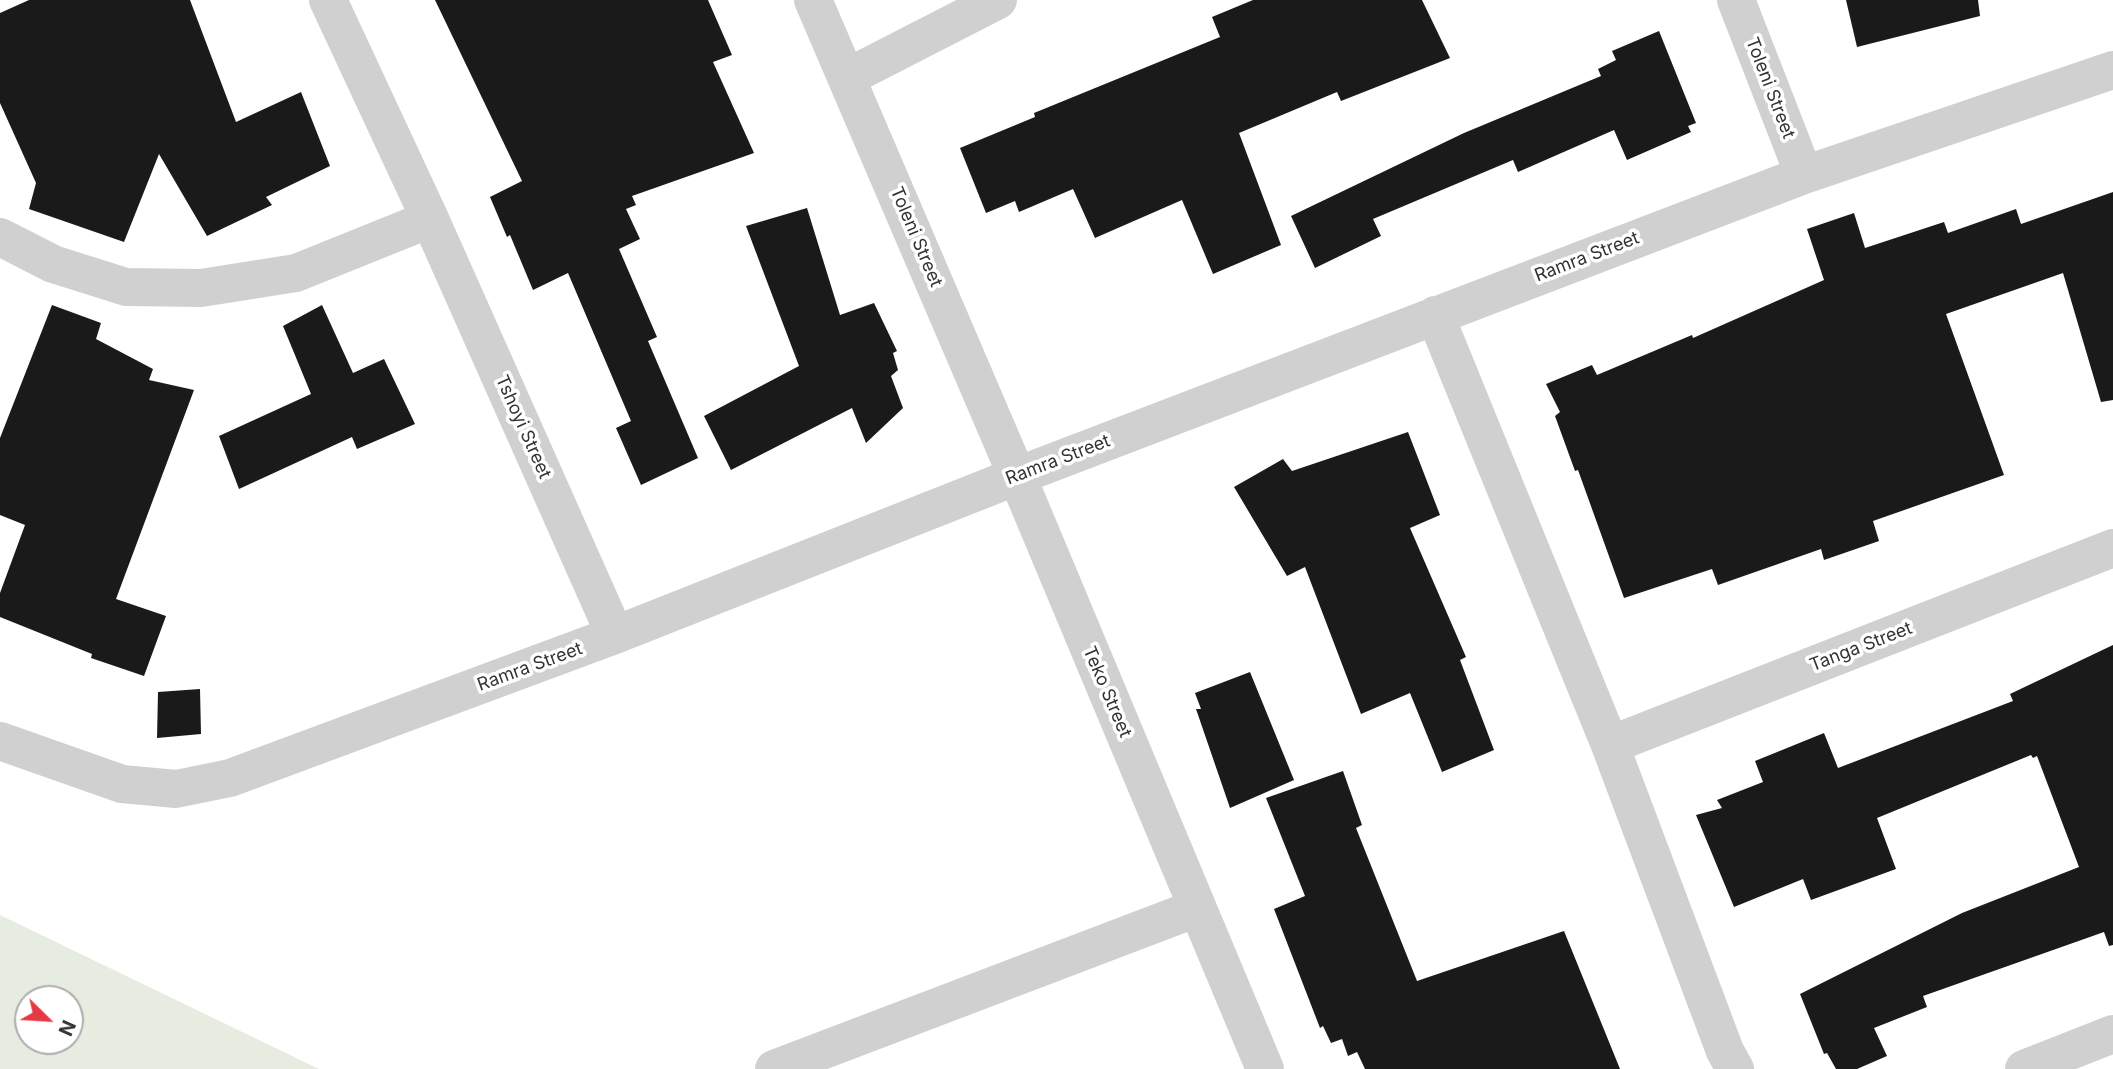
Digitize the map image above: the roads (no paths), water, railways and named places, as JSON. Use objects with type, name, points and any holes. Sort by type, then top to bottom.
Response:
[{"type":"street","name":"Tshoyi Street","points":[[328,0],[430,219],[615,635]]},
{"type":"street","name":"Toleni Street","points":[[813,0],[1017,476]]},
{"type":"street","points":[[848,77],[998,0]]},
{"type":"street","name":"Toleni Street","points":[[1736,0],[1804,175]]},
{"type":"street","name":"Ramra Street","points":[[0,741],[122,784],[176,789],[230,778],[615,635],[1017,476],[1804,175],[2113,70]]},
{"type":"street","points":[[0,237],[53,264],[126,287],[201,288],[296,272],[430,219]]},
{"type":"street","points":[[1435,315],[1609,745],[1725,1052],[1735,1069]]},
{"type":"street","name":"Teko Street","points":[[1017,476],[1265,1069]]},
{"type":"street","name":"Tanga Street","points":[[1609,745],[2113,548]]},
{"type":"street","points":[[774,1069],[1197,908]]},
{"type":"street","points":[[2024,1069],[2113,1034]]}]
